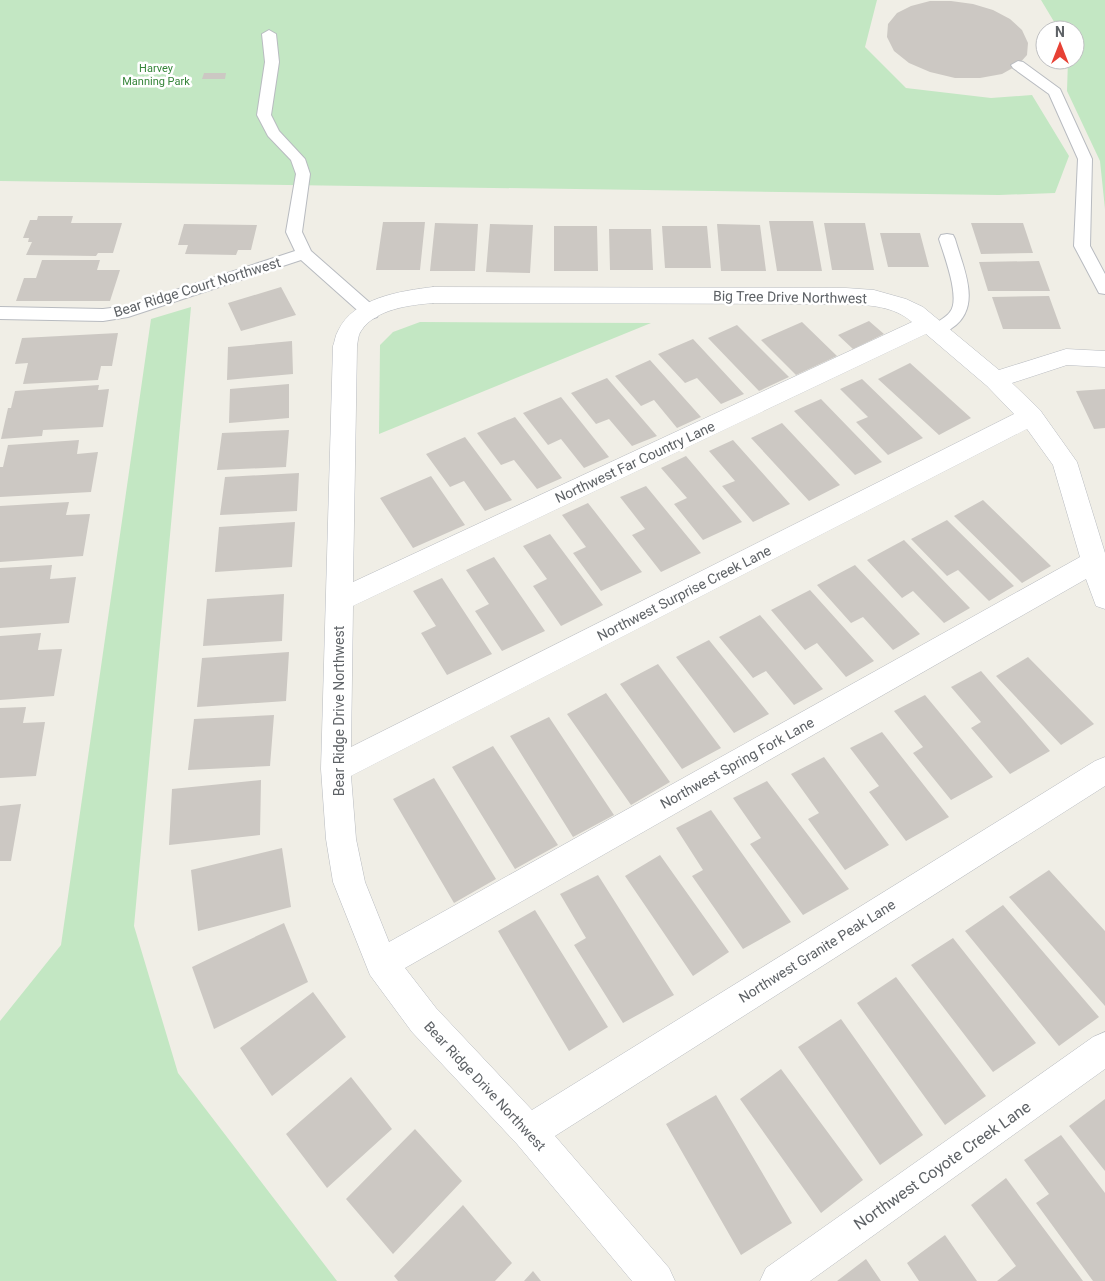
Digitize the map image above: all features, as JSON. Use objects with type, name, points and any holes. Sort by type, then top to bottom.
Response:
[{"type":"street","name":"Big Tree Drive Northwest","points":[[371,313],[390,302],[411,297],[433,295],[846,296],[874,298],[898,304],[915,312],[995,380],[1031,416],[1065,462],[1105,598]]},
{"type":"street","name":"Bear Ridge Drive Northwest","points":[[371,313],[359,320],[349,331],[345,346],[336,769],[341,839],[349,882],[381,964],[424,1020],[529,1132],[656,1281]]},
{"type":"street","name":"Northwest Far Country Lane","points":[[340,600],[933,327]]},
{"type":"street","points":[[995,380],[1066,357],[1105,359]]},
{"type":"street","name":"Northwest Surprise Creek Lane","points":[[336,769],[1031,416]]},
{"type":"street","name":"Northwest Spring Fork Lane","points":[[381,964],[1094,562]]},
{"type":"street","name":"Northwest Granite Peak Lane","points":[[529,1132],[1105,770]]},
{"type":"street","name":"Northwest Coyote Creek Lane","points":[[779,1281],[1105,1049]]},
{"type":"lane","points":[[269,34],[272,62],[264,115],[273,134],[298,159],[304,174],[294,232],[304,254],[371,313]]},
{"type":"lane","points":[[1018,65],[1055,92],[1085,159],[1082,246],[1105,289]]},
{"type":"lane","points":[[933,327],[953,319],[960,310],[962,299],[948,239]]},
{"type":"lane","name":"Bear Ridge Court Northwest","points":[[0,313],[103,316],[128,311],[304,254]]},
{"type":"green space","name":"Harvey Manning Park","points":[[0,0],[877,0],[865,47],[906,88],[991,98],[1032,95],[1069,156],[1055,193],[999,195],[0,181]]},
{"type":"green space","points":[[1041,0],[1105,0],[1105,209],[1100,161],[1067,91],[1068,70],[1085,70],[1085,20],[1053,20]]},
{"type":"green space","points":[[191,307],[134,926],[178,1073],[337,1281],[0,1281],[0,1021],[61,945],[151,319]]},
{"type":"green space","points":[[420,322],[651,323],[379,434],[380,345],[393,332]]},
{"type":"building","points":[[930,1],[973,4],[993,10],[1010,19],[1022,30],[1028,43],[1027,55],[1018,65],[1002,74],[980,78],[955,78],[930,72],[909,63],[894,51],[887,37],[888,24],[897,13],[911,6]]},
{"type":"building","points":[[204,73],[226,73],[225,79],[202,79]]},
{"type":"building","points":[[38,216],[73,216],[71,223],[122,223],[113,253],[98,253],[96,256],[26,255],[32,242],[28,242],[29,238],[23,238],[30,220],[37,220]]},
{"type":"building","points":[[769,221],[813,221],[822,271],[777,271]]},
{"type":"building","points":[[383,222],[425,222],[420,270],[376,270]]},
{"type":"building","points":[[435,223],[478,224],[475,271],[430,271]]},
{"type":"building","points":[[824,223],[865,223],[874,270],[832,270]]},
{"type":"building","points":[[971,223],[1023,223],[1033,253],[981,254]]},
{"type":"building","points":[[184,224],[257,225],[251,250],[238,250],[236,255],[185,254],[188,245],[178,245]]},
{"type":"building","points":[[490,224],[533,225],[530,273],[486,272]]},
{"type":"building","points":[[717,224],[760,225],[766,271],[721,271]]},
{"type":"building","points":[[554,226],[597,226],[598,271],[554,271]]},
{"type":"building","points":[[662,226],[707,226],[711,268],[665,268]]},
{"type":"building","points":[[609,229],[651,229],[653,270],[610,270]]},
{"type":"building","points":[[880,233],[920,233],[929,267],[888,267]]},
{"type":"building","points":[[42,260],[100,260],[97,270],[120,270],[110,301],[16,301],[24,278],[36,278]]},
{"type":"building","points":[[1039,261],[1050,291],[988,291],[979,262]]},
{"type":"building","points":[[281,287],[296,315],[241,331],[228,303]]},
{"type":"building","points":[[1049,296],[1061,329],[1003,329],[992,297]]},
{"type":"building","points":[[869,321],[884,334],[853,349],[838,335]]},
{"type":"building","points":[[802,322],[837,356],[796,375],[761,340]]},
{"type":"building","points":[[737,325],[789,377],[759,391],[708,338]]},
{"type":"building","points":[[118,333],[112,366],[101,366],[98,380],[23,384],[28,363],[15,364],[22,338]]},
{"type":"building","points":[[693,339],[744,394],[721,404],[697,378],[685,383],[658,354]]},
{"type":"building","points":[[292,341],[293,374],[227,380],[228,347]]},
{"type":"building","points":[[650,360],[701,417],[677,428],[654,400],[641,406],[615,376]]},
{"type":"building","points":[[910,363],[971,418],[939,435],[878,379]]},
{"type":"building","points":[[607,378],[657,436],[632,446],[609,419],[596,424],[571,393]]},
{"type":"building","points":[[862,379],[923,438],[888,455],[856,422],[868,417],[840,389]]},
{"type":"building","points":[[289,384],[289,418],[229,423],[230,389]]},
{"type":"building","points":[[99,385],[98,390],[109,389],[103,427],[43,430],[42,436],[1,439],[8,408],[11,408],[15,391]]},
{"type":"building","points":[[1105,389],[1105,428],[1094,429],[1076,391]]},
{"type":"building","points":[[561,397],[609,457],[584,468],[561,439],[548,445],[523,413]]},
{"type":"building","points":[[821,399],[882,462],[855,475],[794,411]]},
{"type":"building","points":[[515,417],[562,478],[537,489],[514,460],[501,465],[477,433]]},
{"type":"building","points":[[782,423],[840,485],[809,501],[751,438]]},
{"type":"building","points":[[289,430],[286,467],[217,470],[222,433]]},
{"type":"building","points":[[465,437],[512,500],[485,511],[464,481],[450,487],[426,454]]},
{"type":"building","points":[[79,440],[77,454],[98,452],[91,492],[0,497],[0,467],[3,467],[8,445]]},
{"type":"building","points":[[733,440],[790,504],[753,522],[722,486],[735,481],[709,451]]},
{"type":"building","points":[[686,456],[742,522],[703,540],[674,504],[687,498],[661,468]]},
{"type":"building","points":[[299,473],[297,511],[220,515],[225,477]]},
{"type":"building","points":[[431,476],[465,525],[413,548],[380,498]]},
{"type":"building","points":[[646,486],[701,553],[661,572],[632,535],[645,529],[620,497]]},
{"type":"building","points":[[983,500],[1051,566],[1022,583],[954,516]]},
{"type":"building","points":[[69,502],[66,515],[90,514],[83,556],[0,562],[0,506]]},
{"type":"building","points":[[588,503],[642,572],[601,591],[573,553],[586,547],[562,515]]},
{"type":"building","points":[[947,520],[1014,586],[989,601],[958,570],[947,576],[911,539]]},
{"type":"building","points":[[295,522],[292,567],[215,572],[219,527]]},
{"type":"building","points":[[550,534],[603,605],[561,626],[533,586],[547,579],[523,546]]},
{"type":"building","points":[[904,540],[970,608],[944,623],[913,591],[902,598],[867,560]]},
{"type":"building","points":[[494,557],[545,631],[502,651],[475,611],[489,604],[466,570]]},
{"type":"building","points":[[52,565],[50,579],[76,577],[69,623],[0,628],[0,568]]},
{"type":"building","points":[[855,565],[920,634],[893,650],[863,617],[851,623],[817,585]]},
{"type":"building","points":[[442,578],[492,654],[447,675],[421,633],[436,626],[413,591]]},
{"type":"building","points":[[810,590],[874,661],[846,677],[817,643],[805,650],[771,610]]},
{"type":"building","points":[[284,594],[282,641],[203,646],[207,599]]},
{"type":"building","points":[[760,615],[823,689],[794,705],[766,671],[753,678],[719,637]]},
{"type":"building","points":[[41,633],[38,650],[62,649],[54,696],[0,700],[0,636]]},
{"type":"building","points":[[709,640],[769,714],[734,733],[676,657]]},
{"type":"building","points":[[289,652],[286,701],[197,707],[202,658]]},
{"type":"building","points":[[1028,657],[1094,724],[1061,745],[996,676]]},
{"type":"building","points":[[658,664],[721,748],[682,769],[620,684]]},
{"type":"building","points":[[981,671],[1050,751],[1010,774],[971,728],[981,722],[951,687]]},
{"type":"building","points":[[606,693],[670,782],[631,805],[567,714]]},
{"type":"building","points":[[925,695],[993,777],[951,800],[913,753],[923,747],[894,711]]},
{"type":"building","points":[[26,707],[23,723],[45,722],[36,776],[0,778],[0,708]]},
{"type":"building","points":[[274,715],[270,766],[188,770],[194,719]]},
{"type":"building","points":[[549,717],[614,815],[573,837],[510,736]]},
{"type":"building","points":[[882,732],[949,817],[906,841],[869,792],[879,786],[850,748]]},
{"type":"building","points":[[493,746],[558,845],[515,869],[452,767]]},
{"type":"building","points":[[824,757],[889,845],[845,870],[808,819],[819,813],[791,774]]},
{"type":"building","points":[[434,778],[496,879],[454,903],[393,799]]},
{"type":"building","points":[[261,780],[260,835],[169,845],[172,789]]},
{"type":"building","points":[[767,781],[849,889],[803,915],[750,844],[761,838],[733,798]]},
{"type":"building","points":[[21,804],[11,861],[0,861],[0,806]]},
{"type":"building","points":[[711,810],[791,922],[743,949],[692,876],[703,870],[676,828]]},
{"type":"building","points":[[282,848],[291,907],[198,931],[191,870]]},
{"type":"building","points":[[660,855],[729,952],[693,976],[625,876]]},
{"type":"building","points":[[1049,870],[1105,931],[1105,1006],[1009,897]]},
{"type":"building","points":[[598,875],[674,995],[623,1023],[574,945],[586,938],[560,894]]},
{"type":"building","points":[[1003,905],[1099,1017],[1059,1046],[965,931]]},
{"type":"building","points":[[535,910],[608,1027],[569,1051],[498,931]]},
{"type":"building","points":[[284,923],[308,982],[214,1029],[192,967]]},
{"type":"building","points":[[953,938],[1036,1043],[993,1072],[911,965]]},
{"type":"building","points":[[896,977],[986,1096],[945,1125],[857,1003]]},
{"type":"building","points":[[313,992],[346,1037],[272,1096],[240,1048]]},
{"type":"building","points":[[841,1019],[923,1135],[880,1165],[798,1047]]},
{"type":"building","points":[[781,1069],[863,1180],[821,1213],[740,1099]]},
{"type":"building","points":[[351,1077],[392,1129],[327,1188],[286,1134]]},
{"type":"building","points":[[716,1095],[792,1223],[741,1255],[666,1124]]},
{"type":"building","points":[[1105,1099],[1105,1171],[1069,1126]]},
{"type":"building","points":[[415,1129],[462,1181],[393,1254],[346,1199]]},
{"type":"building","points":[[1061,1135],[1105,1193],[1105,1281],[1093,1281],[1036,1203],[1049,1194],[1024,1160]]},
{"type":"building","points":[[1006,1178],[1083,1281],[997,1281],[1016,1266],[971,1205]]},
{"type":"building","points":[[463,1205],[512,1263],[495,1281],[398,1281],[394,1276]]},
{"type":"building","points":[[945,1235],[977,1281],[919,1281],[907,1263]]},
{"type":"building","points":[[866,1259],[881,1281],[837,1281]]},
{"type":"building","points":[[533,1271],[541,1281],[524,1281]]}]
